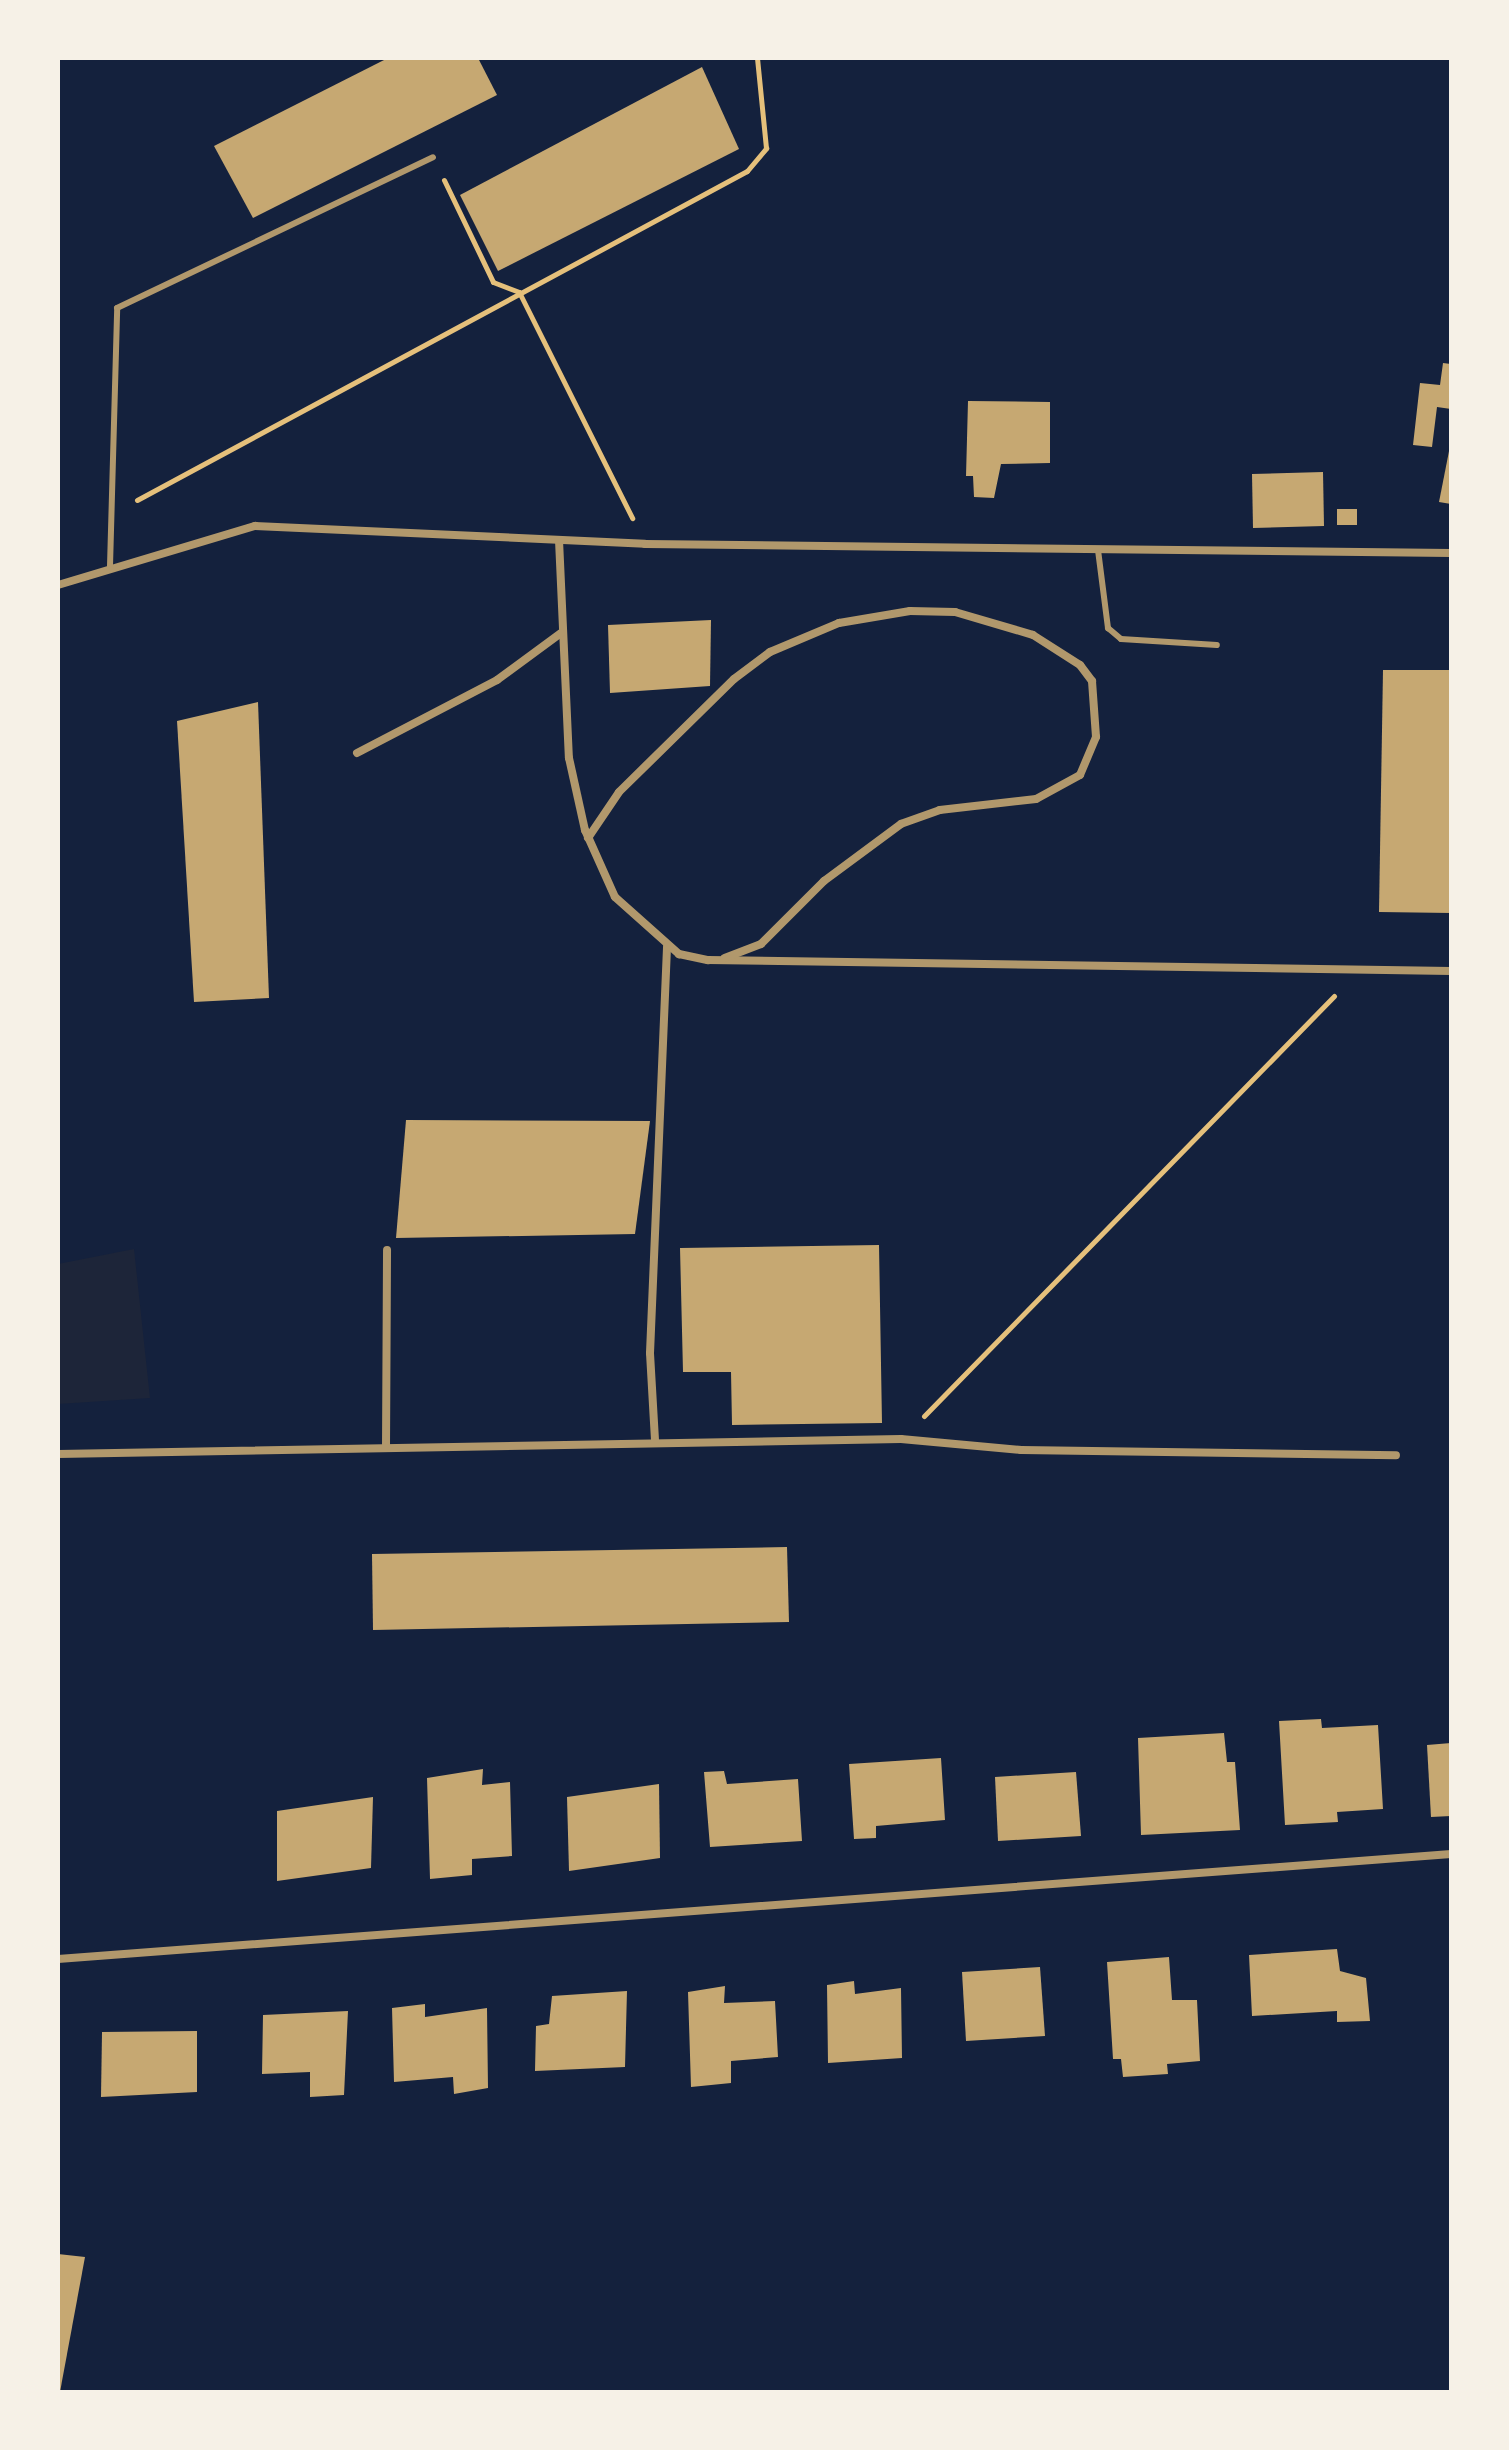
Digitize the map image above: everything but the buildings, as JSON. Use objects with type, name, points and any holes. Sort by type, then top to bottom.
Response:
[{"type":"street","points":[[58,585],[110,566],[255,526],[645,544],[1451,553]]},
{"type":"street","points":[[559,540],[569,758],[588,838],[615,897],[667,946],[721,960],[1451,971]]},
{"type":"street","points":[[588,838],[619,792],[703,706],[770,652],[828,627],[910,611],[955,612],[1033,635],[1080,665],[1092,681],[1096,737],[1080,775],[1036,799],[940,810],[901,824],[824,881],[761,944],[721,960]]},
{"type":"street","points":[[357,753],[497,680],[561,633]]},
{"type":"street","points":[[655,1440],[650,1353],[667,946]]},
{"type":"street","points":[[386,1448],[387,1250]]},
{"type":"street","points":[[58,1454],[655,1440],[901,1439],[1021,1450],[1396,1455]]},
{"type":"street","points":[[58,1959],[1451,1854]]},
{"type":"lane","points":[[110,566],[117,308],[433,157]]},
{"type":"lane","points":[[1098,550],[1108,628],[1121,639],[1217,645]]},
{"type":"path","points":[[111,514],[747,171],[766,148],[757,58]]},
{"type":"path","points":[[433,157],[493,282],[519,292],[645,544]]},
{"type":"path","points":[[901,1439],[1360,970]]},
{"type":"shaded area","points":[[134,1249],[150,1398],[58,1404],[58,1264]]}]
